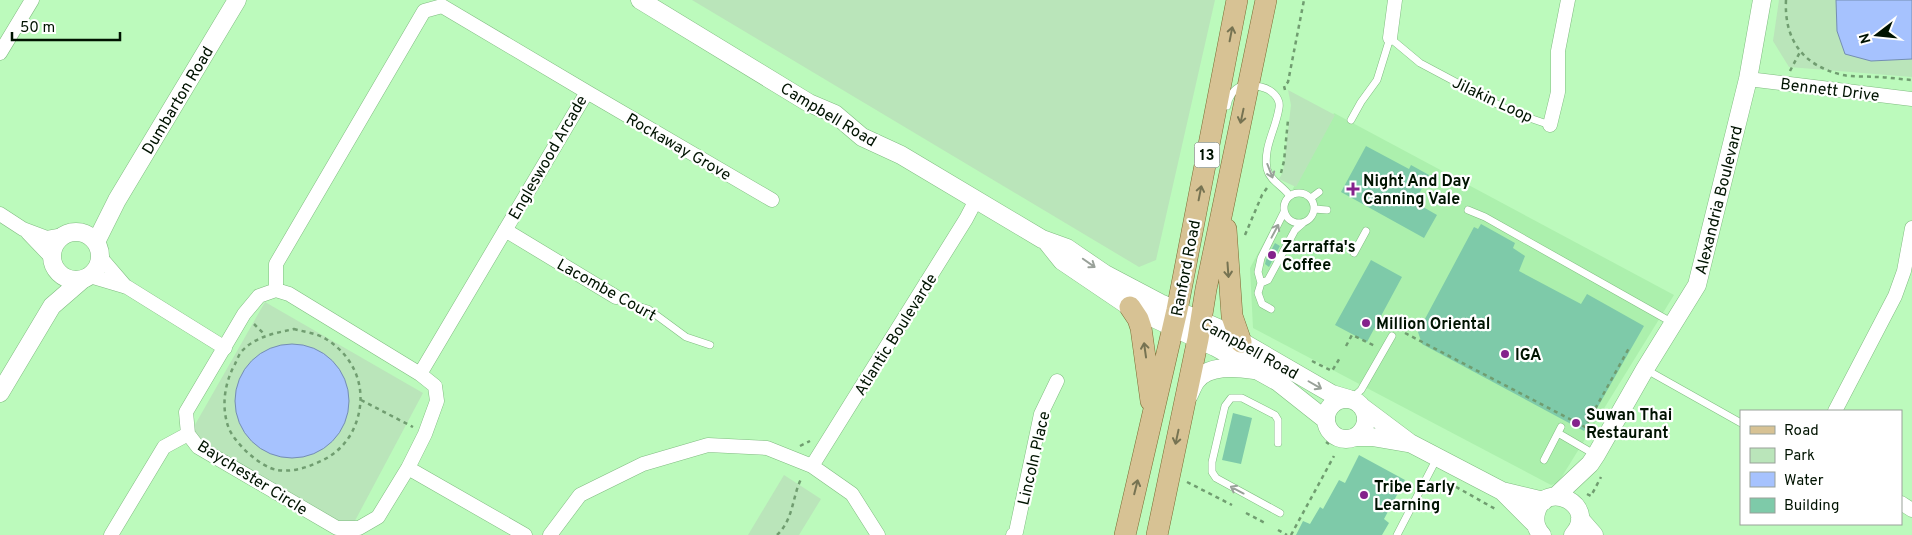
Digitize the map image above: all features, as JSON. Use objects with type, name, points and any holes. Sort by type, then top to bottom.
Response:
[{"type":"main road","name":"Ranford Road","points":[[1125,535],[1215,139],[1237,0]]},
{"type":"main road","name":"Ranford Road","points":[[1157,535],[1266,0]]},
{"type":"main road","points":[[1224,204],[1232,316],[1241,342]]},
{"type":"main road","points":[[1130,307],[1138,319],[1140,328],[1153,416]]},
{"type":"street","points":[[0,53],[32,0]]},
{"type":"street","name":"Dumbarton Road","points":[[0,393],[52,306],[96,271],[98,250],[116,200],[237,0]]},
{"type":"street","name":"Campbell Road","points":[[640,0],[810,103],[834,114],[862,137],[901,155],[1046,241],[1067,248],[1104,274],[1160,303],[1175,319]]},
{"type":"street","points":[[1390,38],[1395,0]]},
{"type":"street","name":"Jilakin Loop","points":[[1550,125],[1558,92],[1558,51],[1568,0]]},
{"type":"street","name":"Alexandria Boulevard","points":[[1576,520],[1593,459],[1645,369],[1697,285],[1748,78],[1762,0]]},
{"type":"street","name":"Engleswood Arcade","points":[[276,290],[276,264],[424,11],[442,6],[587,92],[420,374]]},
{"type":"street","name":"Bennett Drive","points":[[1748,78],[1912,99]]},
{"type":"street","name":"Rockaway Grove","points":[[587,92],[772,200]]},
{"type":"street","name":"Dumbarton Road","points":[[52,306],[55,265],[53,249],[58,241],[72,234],[116,200]]},
{"type":"street","name":"Atlantic Boulevarde","points":[[810,465],[966,220],[976,200]]},
{"type":"street","points":[[0,214],[24,228],[47,238],[72,234],[90,236],[98,250],[126,287]]},
{"type":"street","points":[[24,228],[66,278],[74,280],[86,278],[126,287],[225,348]]},
{"type":"street","points":[[1836,410],[1895,296],[1904,271],[1912,228]]},
{"type":"street","name":"Lacombe Court","points":[[505,230],[616,297]]},
{"type":"street","name":"Campbell Road","points":[[1046,241],[1062,261],[1130,307],[1175,319],[1200,330],[1241,342],[1332,394],[1357,401],[1410,443],[1502,491],[1568,499],[1576,520],[1594,535]]},
{"type":"street","name":"Baychester Circle","points":[[276,290],[289,294],[420,374],[435,386],[437,400],[425,434],[408,468],[378,517],[360,528],[337,528],[198,447],[188,434],[186,412],[244,314],[259,296],[276,290]]},
{"type":"street","name":"Campbell Road","points":[[1200,330],[1278,382],[1326,420]]},
{"type":"street","name":"Campbell Road","points":[[1184,404],[1196,380],[1203,375],[1228,368],[1258,370]]},
{"type":"street","name":"Lincoln Place","points":[[1012,535],[1016,532],[1041,414],[1057,381]]},
{"type":"street","points":[[1342,399],[1357,401],[1365,413],[1365,427],[1356,437],[1349,439],[1337,437],[1328,428],[1326,420],[1330,407],[1342,399]]},
{"type":"street","points":[[111,535],[164,447],[188,434]]},
{"type":"street","name":"Campbell Road","points":[[1356,437],[1372,437],[1410,443]]},
{"type":"street","points":[[550,535],[580,495],[643,464],[708,445],[767,448],[810,465],[852,494],[878,535]]},
{"type":"street","name":"Alexandria Boulevard","points":[[1550,498],[1593,459]]},
{"type":"street","points":[[408,468],[525,535]]},
{"type":"street","name":"Campbell Road","points":[[1502,491],[1539,532]]},
{"type":"street","name":"Campbell Road","points":[[1539,532],[1537,510],[1550,498]]},
{"type":"lane","points":[[1351,120],[1377,80],[1390,38]]},
{"type":"lane","name":"Jilakin Loop","points":[[1390,38],[1420,63],[1512,112],[1550,125]]},
{"type":"lane","points":[[1225,114],[1228,98],[1240,86],[1248,84],[1265,88],[1275,94],[1280,107],[1266,157],[1268,172],[1274,181],[1285,189],[1289,195]]},
{"type":"lane","points":[[1311,198],[1319,192]]},
{"type":"lane","points":[[1262,282],[1268,280],[1295,230],[1311,217],[1314,209],[1311,198],[1303,193],[1289,195],[1284,203],[1284,212],[1261,258],[1258,272],[1262,282],[1258,293],[1262,304],[1271,309]]},
{"type":"lane","points":[[1314,209],[1327,210]]},
{"type":"lane","points":[[1468,210],[1485,217],[1673,324]]},
{"type":"lane","points":[[1284,212],[1289,220],[1303,222]]},
{"type":"lane","points":[[1354,253],[1366,231]]},
{"type":"lane","name":"Lacombe Court","points":[[616,297],[630,304],[648,309],[686,337],[710,345]]},
{"type":"lane","points":[[1357,401],[1370,366],[1392,336]]},
{"type":"lane","points":[[1645,369],[1740,422]]},
{"type":"lane","points":[[1278,443],[1278,420],[1275,415],[1242,398],[1231,398],[1226,406],[1212,462],[1212,472],[1216,478],[1280,513]]},
{"type":"lane","points":[[1544,460],[1560,430],[1593,459]]},
{"type":"lane","points":[[1397,535],[1438,458]]},
{"type":"path","points":[[1786,0],[1786,12],[1791,37],[1800,52],[1816,65],[1843,75],[1912,80]]},
{"type":"path","points":[[1788,84],[1789,73],[1800,52]]},
{"type":"path","points":[[294,329],[325,338],[344,354],[359,379],[361,400],[358,421],[345,444],[327,459],[303,469],[276,470],[256,459],[241,446],[228,427],[224,405],[229,374],[242,351],[265,335],[294,329]]},
{"type":"path","points":[[1405,333],[1585,427],[1629,348]]},
{"type":"path","points":[[1346,346],[1352,335],[1380,348]]},
{"type":"path","points":[[1312,362],[1332,371],[1341,356]]},
{"type":"path","points":[[361,400],[425,434]]},
{"type":"path","points":[[1291,535],[1334,456]]},
{"type":"path","points":[[777,535],[791,514],[799,481],[810,465]]},
{"type":"path","points":[[1438,477],[1499,511]]},
{"type":"path","points":[[1187,482],[1232,505]]},
{"type":"path","points":[[1246,513],[1265,523]]},
{"type":"path","points":[[1278,530],[1287,535]]},
{"type":"shaded area","points":[[1334,113],[1674,295],[1558,483],[1551,485],[1253,328],[1250,268]]},
{"type":"green space","points":[[692,0],[1215,0],[1156,260],[1139,267]]},
{"type":"green space","points":[[1779,0],[1912,0],[1912,77],[1789,67],[1773,41]]},
{"type":"green space","points":[[1288,90],[1335,115],[1296,187],[1279,179],[1283,172],[1291,105]]},
{"type":"green space","points":[[265,302],[423,393],[349,532],[188,437]]},
{"type":"green space","points":[[784,475],[821,499],[799,535],[748,535]]},
{"type":"water","points":[[1836,0],[1912,0],[1912,59],[1871,61],[1845,54],[1837,31]]},
{"type":"water","points":[[292,344],[314,348],[324,353],[340,369],[345,379],[349,401],[345,423],[340,433],[324,449],[314,454],[292,458],[270,454],[260,449],[244,433],[239,423],[235,401],[239,379],[244,369],[260,353],[270,348]]},
{"type":"building","points":[[1366,146],[1409,169],[1411,165],[1429,175],[1419,194],[1422,196],[1418,204],[1437,215],[1424,238],[1341,192]]},
{"type":"building","points":[[1481,224],[1515,243],[1513,248],[1525,256],[1519,271],[1581,304],[1587,294],[1644,326],[1584,431],[1422,344],[1418,332],[1474,227],[1478,229]]},
{"type":"building","points":[[1275,243],[1280,246],[1269,267],[1265,264],[1266,260]]},
{"type":"building","points":[[1371,260],[1402,277],[1367,342],[1335,325]]},
{"type":"building","points":[[1233,413],[1252,418],[1241,464],[1222,460]]},
{"type":"building","name":"Tribe Early Learning","points":[[1359,455],[1405,480],[1384,519],[1389,523],[1382,535],[1296,535],[1303,521],[1310,524],[1320,507],[1323,509],[1339,480],[1345,483]]},
{"type":"place","name":"Night And Day Canning Vale","points":[[1353,189]]},
{"type":"place","name":"Zarraffa's Coffee","points":[[1272,255]]},
{"type":"place","name":"Million Oriental","points":[[1366,323]]},
{"type":"place","name":"IGA","points":[[1505,354]]},
{"type":"place","name":"Suwan Thai Restaurant","points":[[1576,423]]},
{"type":"place","name":"Tribe Early Learning","points":[[1364,495]]}]
